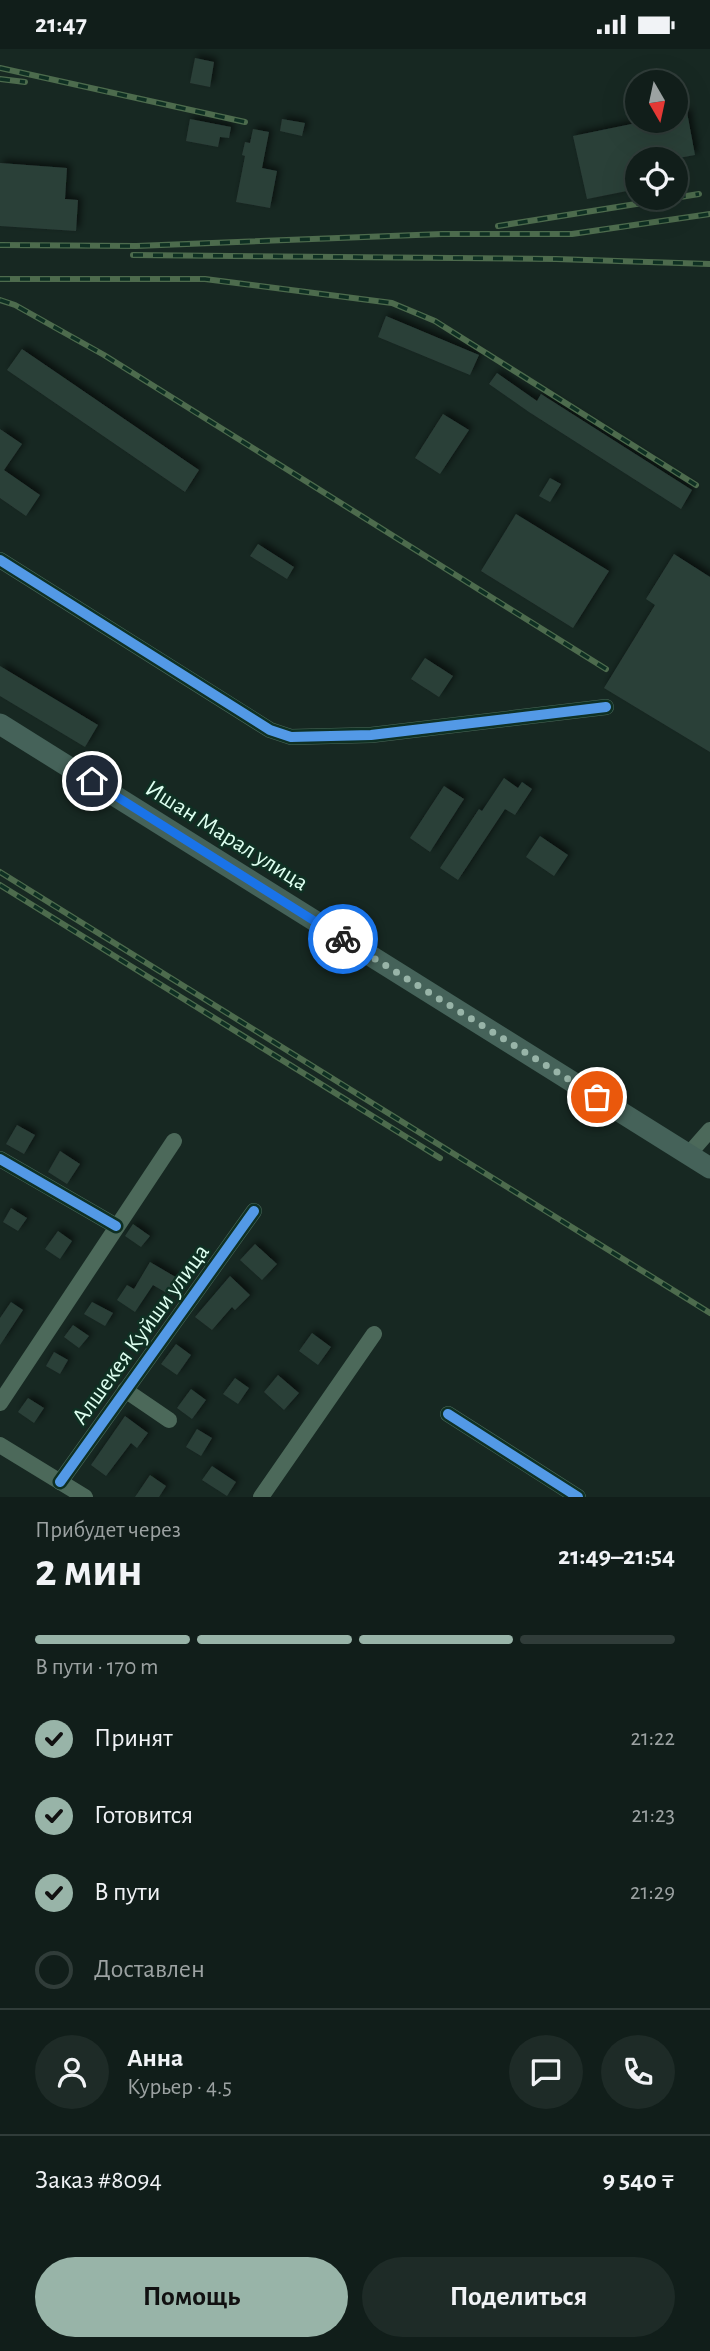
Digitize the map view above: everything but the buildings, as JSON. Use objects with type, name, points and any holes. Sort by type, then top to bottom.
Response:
[{"type":"main road","name":"Ишан Марал улица","points":[[0,724],[710,1168]]},
{"type":"street","points":[[0,560],[270,730],[291,737],[371,735],[606,707]]},
{"type":"street","points":[[688,1155],[710,1130]]},
{"type":"street","points":[[0,1403],[174,1141]]},
{"type":"street","points":[[0,1159],[116,1226]]},
{"type":"street","name":"Алшекея Куйши улица","points":[[60,1482],[254,1211]]},
{"type":"street","points":[[261,1497],[374,1333]]},
{"type":"street","points":[[125,1390],[169,1420]]},
{"type":"street","points":[[448,1414],[578,1497]]},
{"type":"street","points":[[0,1445],[85,1497]]},
{"type":"railway","points":[[0,68],[245,122]]},
{"type":"railway","points":[[0,79],[25,82]]},
{"type":"railway","points":[[498,226],[699,194]]},
{"type":"railway","points":[[0,245],[136,246],[442,234],[572,234],[710,214]]},
{"type":"railway","points":[[133,255],[556,259],[710,264]]},
{"type":"railway","points":[[0,279],[205,279],[392,303],[435,321],[696,485]]},
{"type":"railway","points":[[0,300],[15,305],[104,355],[606,669]]},
{"type":"railway","points":[[0,872],[710,1313]]},
{"type":"railway","points":[[0,885],[440,1158]]},
{"type":"cycle path","points":[[0,560],[270,730],[291,737],[371,735],[606,707]]},
{"type":"cycle path","points":[[0,1159],[116,1226]]},
{"type":"cycle path","points":[[60,1482],[254,1211]]},
{"type":"cycle path","points":[[448,1414],[578,1497]]},
{"type":"way so far","points":[[343,939],[597,1097]]},
{"type":"route","points":[[92,781],[343,939]]}]
